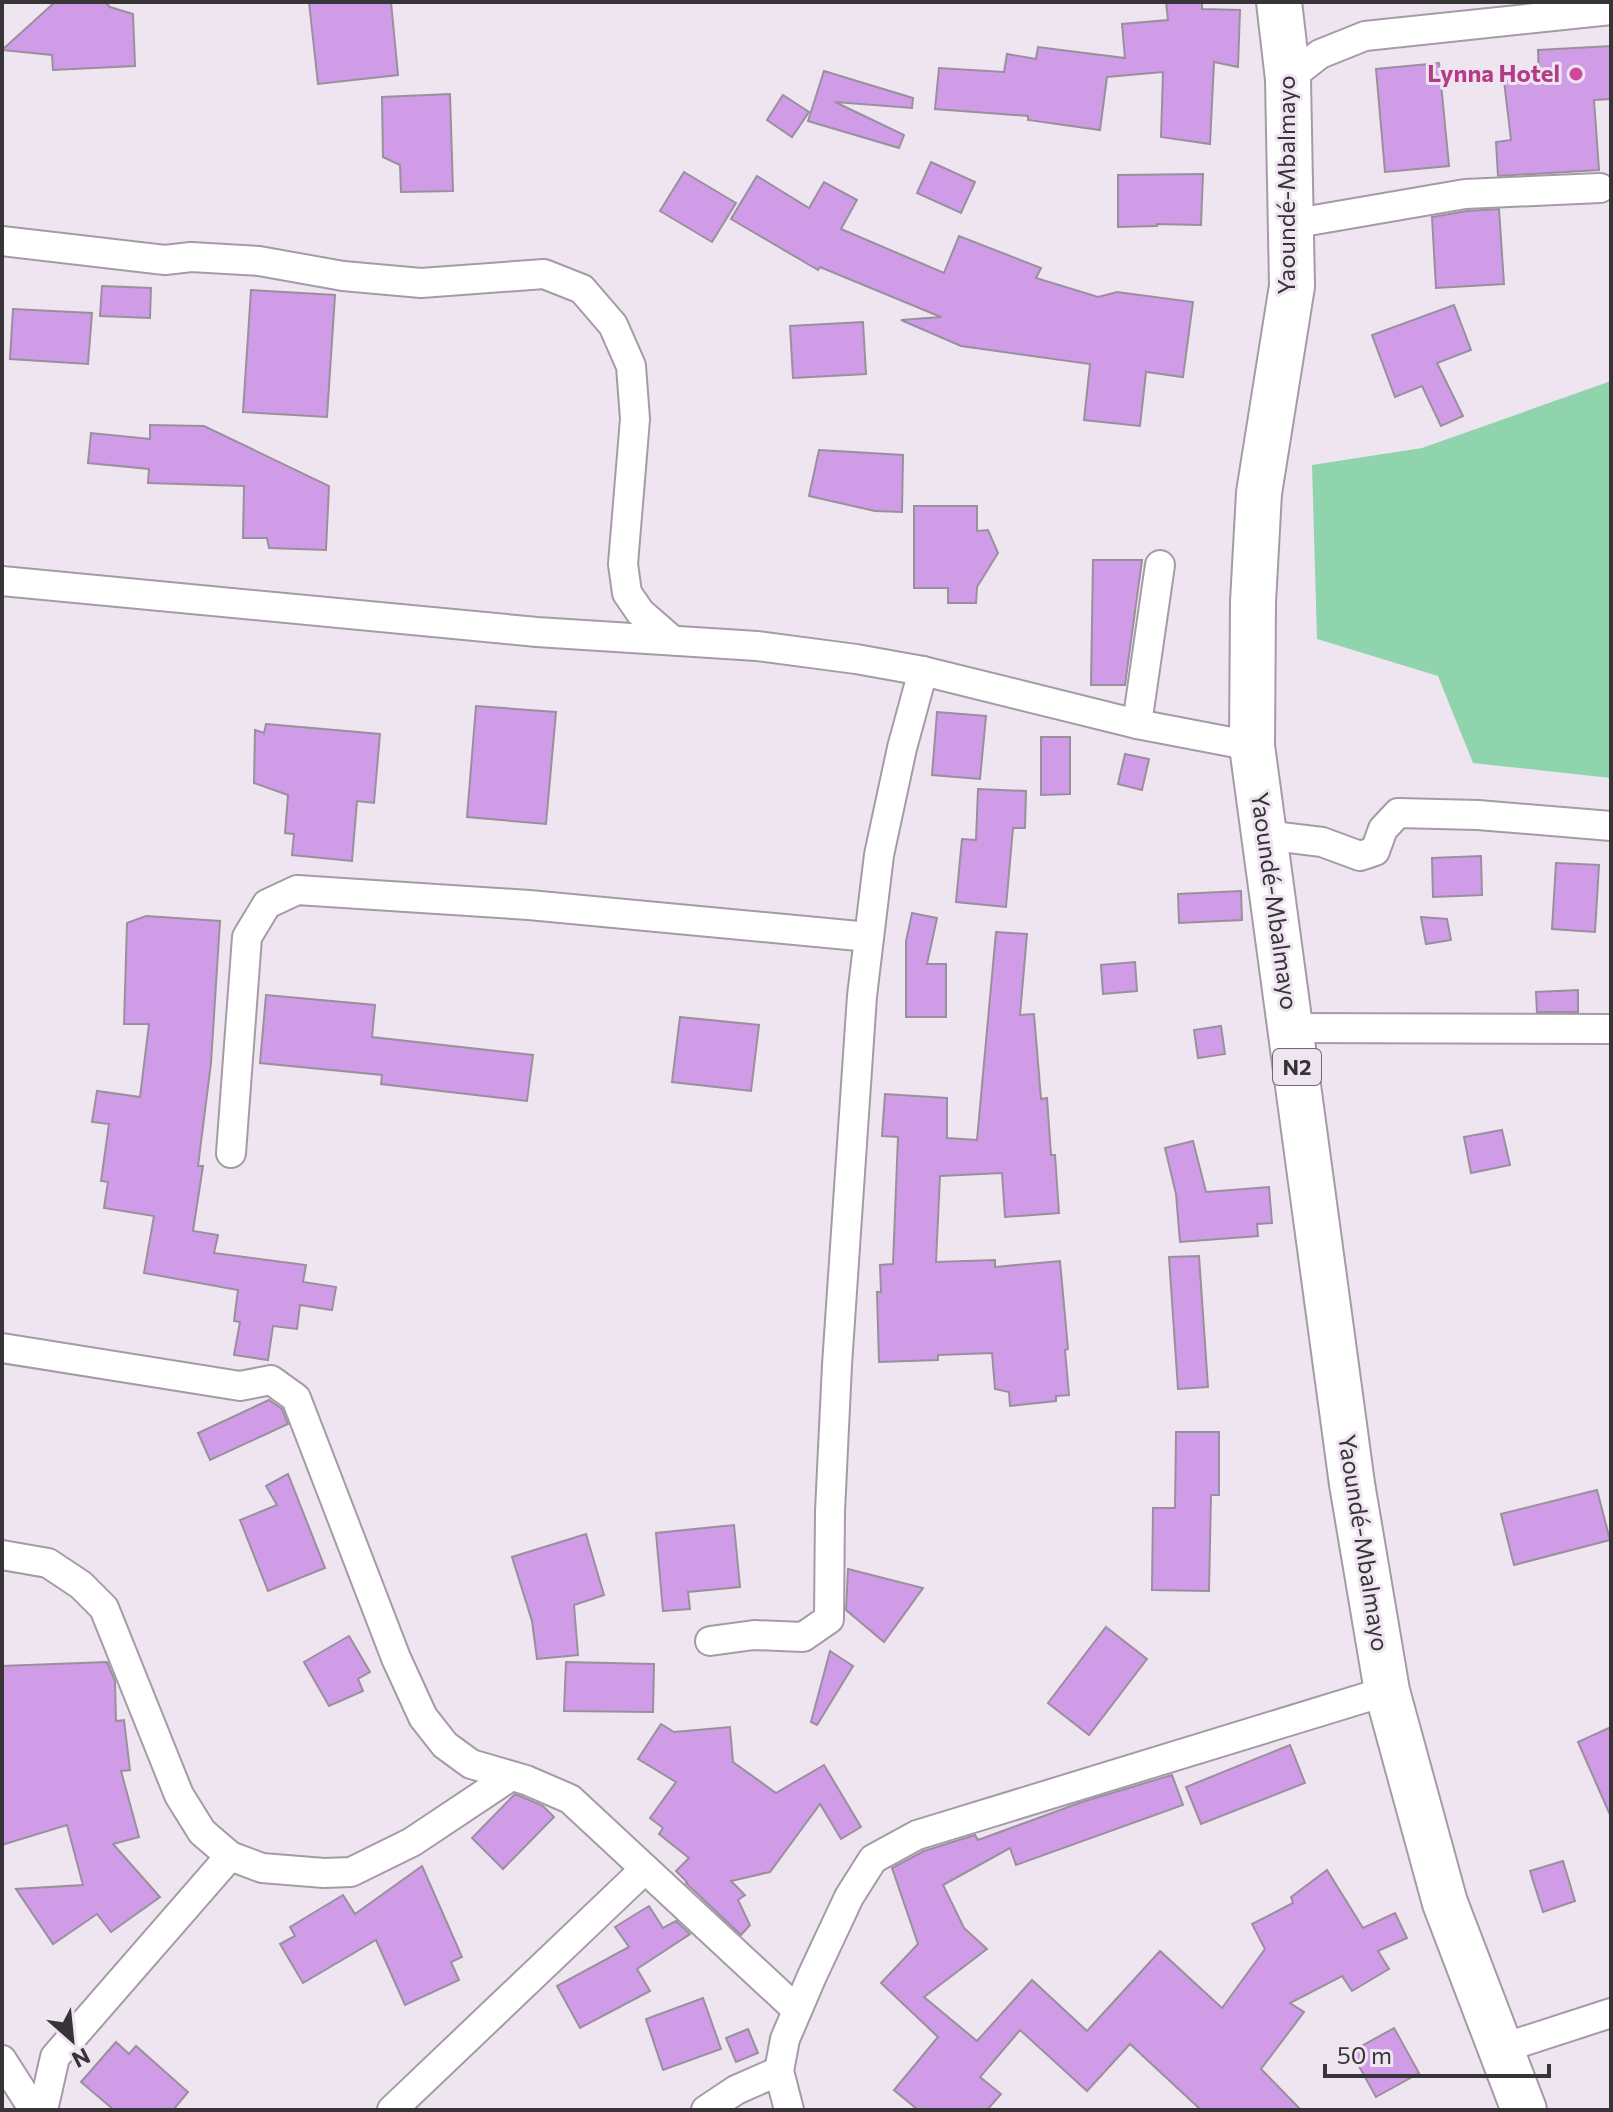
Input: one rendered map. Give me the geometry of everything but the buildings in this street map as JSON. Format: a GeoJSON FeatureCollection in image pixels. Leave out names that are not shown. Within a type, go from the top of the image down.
{"type":"FeatureCollection","features":[{"type":"Feature","properties":{"kind":"highway","name":"Yaoundé-Mbalmayo"},"geometry":{"type":"LineString","coordinates":[[1279,2],[1288,79],[1292,286],[1259,493],[1253,602],[1252,746],[1352,1484],[1387,1691],[1445,1903],[1524,2110]]}},
{"type":"Feature","properties":{"kind":"street"},"geometry":{"type":"LineString","coordinates":[[1288,79],[1320,54],[1365,36],[1611,10]]}},
{"type":"Feature","properties":{"kind":"street"},"geometry":{"type":"LineString","coordinates":[[1291,224],[1465,194],[1600,188]]}},
{"type":"Feature","properties":{"kind":"street"},"geometry":{"type":"LineString","coordinates":[[2,241],[165,260],[191,257],[259,261],[343,276],[421,283],[544,274],[582,289],[613,325],[631,366],[635,419],[623,564],[627,593],[640,612],[672,640]]}},
{"type":"Feature","properties":{"kind":"street"},"geometry":{"type":"LineString","coordinates":[[1137,724],[1160,565]]}},
{"type":"Feature","properties":{"kind":"street"},"geometry":{"type":"LineString","coordinates":[[2,581],[537,632],[757,646],[856,659],[923,671],[1137,724],[1252,746]]}},
{"type":"Feature","properties":{"kind":"street"},"geometry":{"type":"LineString","coordinates":[[710,1641],[754,1635],[803,1637],[829,1619],[830,1511],[838,1334],[851,1132],[869,937],[879,855],[902,748],[923,671]]}},
{"type":"Feature","properties":{"kind":"street"},"geometry":{"type":"LineString","coordinates":[[1264,835],[1322,842],[1360,856],[1375,851],[1383,829],[1398,813],[1478,815],[1611,826]]}},
{"type":"Feature","properties":{"kind":"street"},"geometry":{"type":"LineString","coordinates":[[231,1153],[247,937],[267,904],[297,890],[529,905],[869,937]]}},
{"type":"Feature","properties":{"kind":"street"},"geometry":{"type":"LineString","coordinates":[[1292,1028],[1611,1029]]}},
{"type":"Feature","properties":{"kind":"street"},"geometry":{"type":"LineString","coordinates":[[2,1348],[240,1386],[271,1380],[296,1398],[396,1658],[423,1717],[445,1745],[471,1764],[526,1780],[570,1799],[797,2010]]}},
{"type":"Feature","properties":{"kind":"street"},"geometry":{"type":"LineString","coordinates":[[2,1555],[48,1563],[81,1585],[104,1608],[179,1795],[202,1832],[230,1856],[262,1868],[351,1872],[412,1842],[511,1776]]}},
{"type":"Feature","properties":{"kind":"street"},"geometry":{"type":"LineString","coordinates":[[789,2110],[779,2071],[785,2039],[849,1897],[873,1859],[917,1835],[1387,1691]]}},
{"type":"Feature","properties":{"kind":"street"},"geometry":{"type":"LineString","coordinates":[[43,2110],[55,2057],[230,1856]]}},
{"type":"Feature","properties":{"kind":"street"},"geometry":{"type":"LineString","coordinates":[[392,2110],[645,1869]]}},
{"type":"Feature","properties":{"kind":"street"},"geometry":{"type":"LineString","coordinates":[[1500,2049],[1611,2013]]}},
{"type":"Feature","properties":{"kind":"street"},"geometry":{"type":"LineString","coordinates":[[2,2060],[34,2110]]}},
{"type":"Feature","properties":{"kind":"street"},"geometry":{"type":"LineString","coordinates":[[706,2110],[736,2090],[779,2071]]}},
{"type":"Feature","properties":{"kind":"green space"},"geometry":{"type":"Polygon","coordinates":[[[1611,381],[1611,778],[1473,763],[1438,676],[1317,639],[1312,465],[1422,448],[1611,381]]]}},
{"type":"Feature","properties":{"kind":"place","name":"Lynna Hotel"},"geometry":{"type":"Point","coordinates":[1576,74]}}]}
